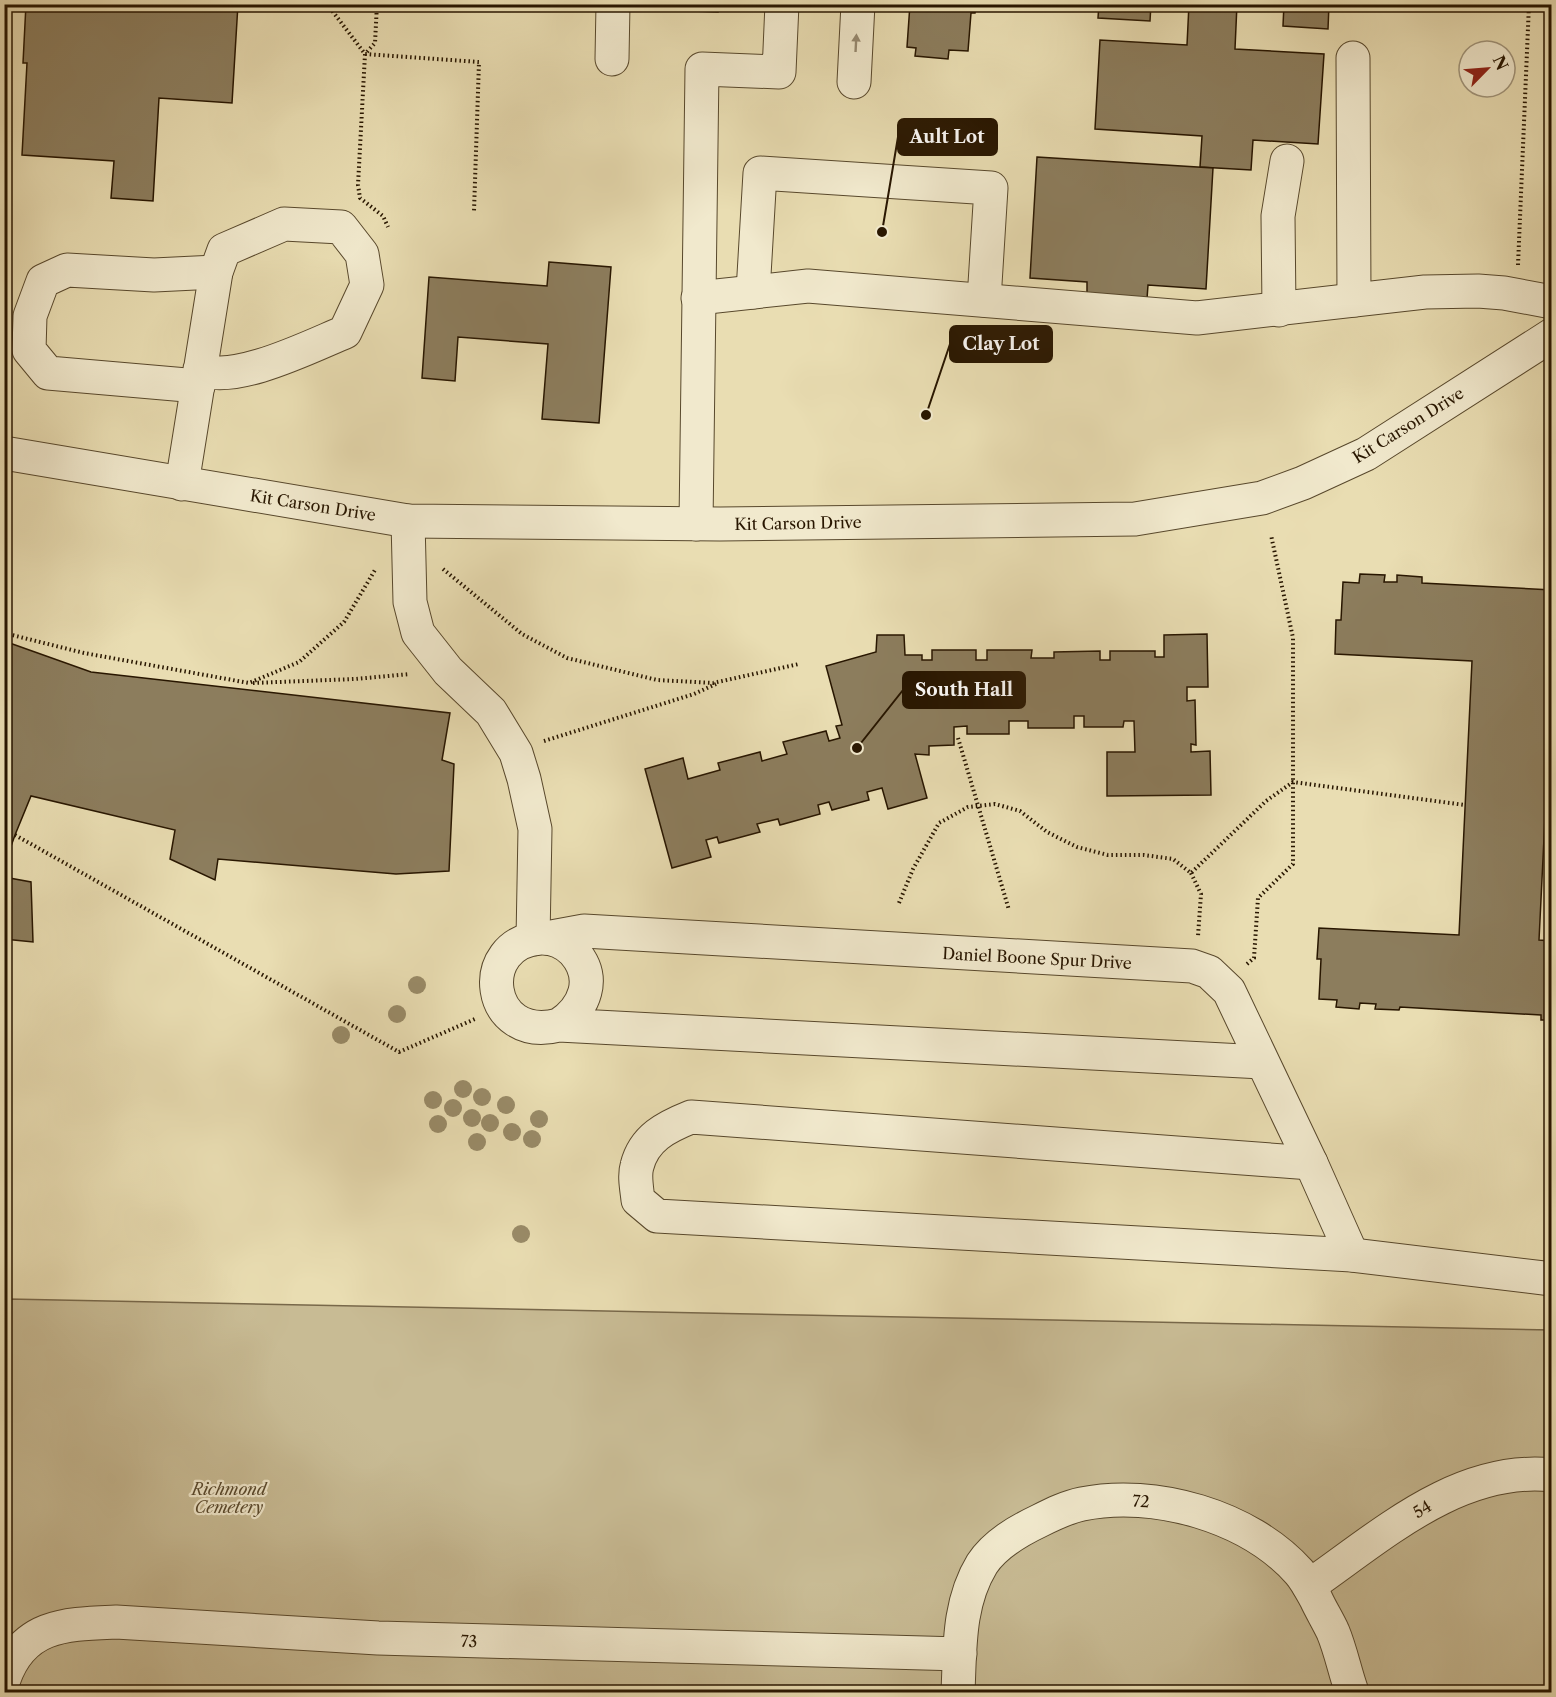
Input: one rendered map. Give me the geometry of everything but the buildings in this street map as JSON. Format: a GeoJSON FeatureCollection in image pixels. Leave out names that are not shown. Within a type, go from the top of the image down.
{"type":"FeatureCollection","features":[{"type":"Feature","properties":{"kind":"street"},"geometry":{"type":"LineString","coordinates":[[612,59],[613,4]]}},
{"type":"Feature","properties":{"kind":"street"},"geometry":{"type":"LineString","coordinates":[[696,524],[702,69],[779,72],[782,4]]}},
{"type":"Feature","properties":{"kind":"street"},"geometry":{"type":"LineString","coordinates":[[854,82],[858,4]]}},
{"type":"Feature","properties":{"kind":"street"},"geometry":{"type":"LineString","coordinates":[[1353,58],[1354,300]]}},
{"type":"Feature","properties":{"kind":"street"},"geometry":{"type":"LineString","coordinates":[[1279,310],[1278,216],[1287,161]]}},
{"type":"Feature","properties":{"kind":"street"},"geometry":{"type":"LineString","coordinates":[[753,292],[760,173],[991,188],[984,300]]}},
{"type":"Feature","properties":{"kind":"street"},"geometry":{"type":"LineString","coordinates":[[182,484],[199,377],[216,272],[224,250],[284,224],[341,227],[362,254],[367,285],[345,332],[254,369],[209,373],[199,377],[48,373],[29,350],[30,316],[43,281],[68,270],[154,275],[216,272]]}},
{"type":"Feature","properties":{"kind":"street"},"geometry":{"type":"LineString","coordinates":[[698,298],[808,286],[1197,318],[1425,292],[1504,292],[1551,302]]}},
{"type":"Feature","properties":{"kind":"street","name":"Kit Carson Drive"},"geometry":{"type":"LineString","coordinates":[[4,453],[408,521],[696,524],[1135,519],[1262,498],[1303,483],[1366,454],[1551,335]]}},
{"type":"Feature","properties":{"kind":"street"},"geometry":{"type":"LineString","coordinates":[[408,521],[410,602],[418,633],[447,671],[491,712],[516,753],[535,829],[539,938]]}},
{"type":"Feature","properties":{"kind":"street","name":"Daniel Boone Spur Drive"},"geometry":{"type":"LineString","coordinates":[[539,938],[584,932],[1192,966],[1209,972],[1229,991],[1352,1255]]}},
{"type":"Feature","properties":{"kind":"street"},"geometry":{"type":"LineString","coordinates":[[539,938],[560,942],[573,950],[581,962],[586,976],[586,992],[572,1017],[559,1025],[544,1029],[529,1027],[504,1010],[498,996],[496,981],[499,966],[507,953],[518,944],[539,938]]}},
{"type":"Feature","properties":{"kind":"street"},"geometry":{"type":"LineString","coordinates":[[559,1025],[1262,1062]]}},
{"type":"Feature","properties":{"kind":"street"},"geometry":{"type":"LineString","coordinates":[[1311,1163],[691,1117],[667,1126],[648,1141],[636,1167],[638,1200],[657,1216],[1352,1255],[1551,1279]]}},
{"type":"Feature","properties":{"kind":"street","name":"54"},"geometry":{"type":"LineString","coordinates":[[1309,1586],[1421,1508],[1449,1493],[1507,1476],[1551,1475]]}},
{"type":"Feature","properties":{"kind":"street","name":"72"},"geometry":{"type":"LineString","coordinates":[[958,1692],[960,1636],[971,1585],[983,1563],[1001,1543],[1025,1527],[1080,1504],[1111,1500],[1141,1500],[1172,1504],[1231,1524],[1258,1538],[1300,1572],[1332,1631],[1352,1692]]}},
{"type":"Feature","properties":{"kind":"street","name":"73"},"geometry":{"type":"LineString","coordinates":[[4,1679],[10,1663],[25,1643],[49,1629],[80,1623],[116,1622],[378,1638],[960,1654]]}},
{"type":"Feature","properties":{"kind":"path"},"geometry":{"type":"LineString","coordinates":[[327,4],[365,54],[359,192],[360,198],[383,216],[388,227]]}},
{"type":"Feature","properties":{"kind":"path"},"geometry":{"type":"LineString","coordinates":[[365,54],[375,43],[377,4]]}},
{"type":"Feature","properties":{"kind":"path"},"geometry":{"type":"LineString","coordinates":[[1518,271],[1529,4]]}},
{"type":"Feature","properties":{"kind":"path"},"geometry":{"type":"LineString","coordinates":[[365,54],[479,62],[474,211]]}},
{"type":"Feature","properties":{"kind":"path"},"geometry":{"type":"LineString","coordinates":[[1222,984],[1254,958],[1258,898],[1293,864],[1293,638],[1271,536]]}},
{"type":"Feature","properties":{"kind":"path"},"geometry":{"type":"LineString","coordinates":[[249,683],[299,662],[344,622],[379,564]]}},
{"type":"Feature","properties":{"kind":"path"},"geometry":{"type":"LineString","coordinates":[[440,566],[522,634],[567,658],[657,680],[713,682],[799,664]]}},
{"type":"Feature","properties":{"kind":"path"},"geometry":{"type":"LineString","coordinates":[[4,633],[84,653],[249,683],[355,679],[412,674]]}},
{"type":"Feature","properties":{"kind":"path"},"geometry":{"type":"LineString","coordinates":[[541,742],[694,694],[725,680]]}},
{"type":"Feature","properties":{"kind":"path"},"geometry":{"type":"LineString","coordinates":[[957,738],[1009,910]]}},
{"type":"Feature","properties":{"kind":"path"},"geometry":{"type":"LineString","coordinates":[[1191,873],[1266,801],[1293,782],[1465,805]]}},
{"type":"Feature","properties":{"kind":"path"},"geometry":{"type":"LineString","coordinates":[[899,903],[913,869],[939,823],[968,807],[995,804],[1020,811],[1047,831],[1077,847],[1108,855],[1173,858],[1191,873],[1200,894],[1200,931],[1192,966]]}},
{"type":"Feature","properties":{"kind":"path"},"geometry":{"type":"LineString","coordinates":[[15,835],[399,1052],[481,1017]]}},
{"type":"Feature","properties":{"kind":"green space","name":"Richmond Cemetery"},"geometry":{"type":"Polygon","coordinates":[[[8,1299],[1551,1330],[1551,1692],[5,1692],[4,1327],[8,1299]]]}},
{"type":"Feature","properties":{"kind":"place","name":"Ault Lot"},"geometry":{"type":"Point","coordinates":[882,232]}},
{"type":"Feature","properties":{"kind":"place","name":"Clay Lot"},"geometry":{"type":"Point","coordinates":[926,415]}},
{"type":"Feature","properties":{"kind":"place","name":"South Hall"},"geometry":{"type":"Point","coordinates":[857,748]}}]}
